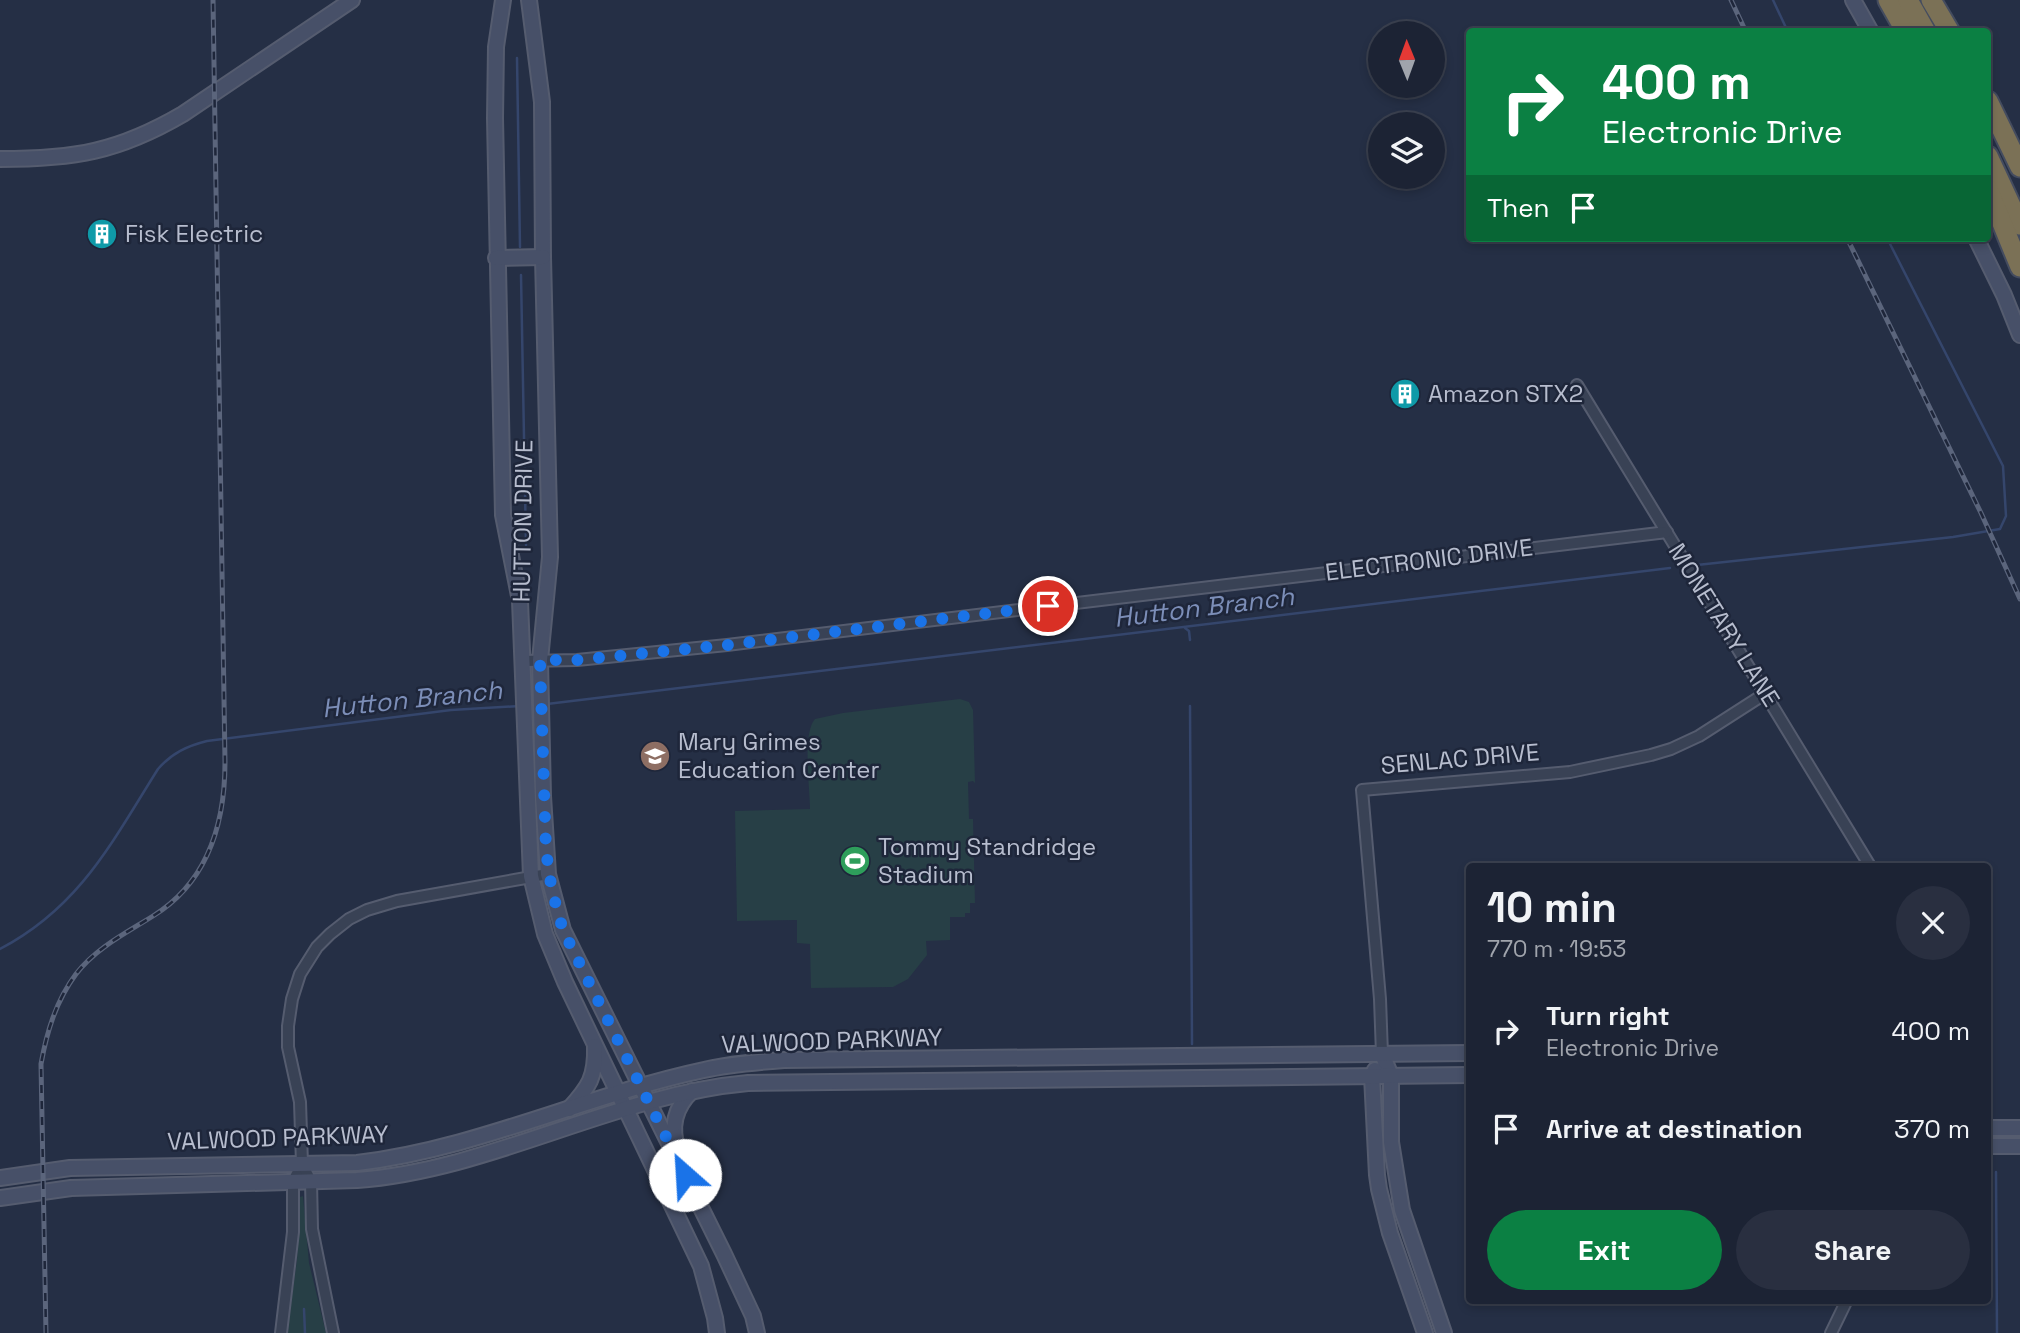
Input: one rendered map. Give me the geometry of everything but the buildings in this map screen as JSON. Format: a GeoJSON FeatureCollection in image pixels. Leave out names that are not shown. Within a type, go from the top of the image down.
{"type":"FeatureCollection","features":[{"type":"Feature","properties":{"kind":"highway"},"geometry":{"type":"LineString","coordinates":[[1888,0],[1904,28]]}},
{"type":"Feature","properties":{"kind":"highway"},"geometry":{"type":"LineString","coordinates":[[1908,0],[1924,28]]}},
{"type":"Feature","properties":{"kind":"highway"},"geometry":{"type":"LineString","coordinates":[[1931,0],[1948,28]]}},
{"type":"Feature","properties":{"kind":"highway"},"geometry":{"type":"LineString","coordinates":[[1991,107],[2020,167]]}},
{"type":"Feature","properties":{"kind":"highway"},"geometry":{"type":"LineString","coordinates":[[1991,162],[2020,225]]}},
{"type":"Feature","properties":{"kind":"highway"},"geometry":{"type":"LineString","coordinates":[[1991,196],[2020,267]]}},
{"type":"Feature","properties":{"kind":"street"},"geometry":{"type":"LineString","coordinates":[[0,159],[67,157],[128,142],[155,130],[352,0]]}},
{"type":"Feature","properties":{"kind":"street","name":"HUTTON DRIVE"},"geometry":{"type":"LineString","coordinates":[[503,0],[496,47],[496,258],[503,516],[520,601],[525,677],[534,735],[548,874],[563,930],[744,1296],[757,1333]]}},
{"type":"Feature","properties":{"kind":"street","name":"HUTTON DRIVE"},"geometry":{"type":"LineString","coordinates":[[529,0],[542,102],[550,557],[534,735],[531,876],[545,934],[565,982],[701,1266],[715,1318],[716,1333]]}},
{"type":"Feature","properties":{"kind":"street"},"geometry":{"type":"LineString","coordinates":[[1853,0],[1869,28]]}},
{"type":"Feature","properties":{"kind":"street"},"geometry":{"type":"LineString","coordinates":[[1978,242],[2020,335]]}},
{"type":"Feature","properties":{"kind":"street"},"geometry":{"type":"LineString","coordinates":[[496,258],[543,257]]}},
{"type":"Feature","properties":{"kind":"street","name":"MONETARY LANE"},"geometry":{"type":"LineString","coordinates":[[1577,384],[1868,863]]}},
{"type":"Feature","properties":{"kind":"street","name":"ELECTRONIC DRIVE"},"geometry":{"type":"LineString","coordinates":[[524,661],[577,660],[727,645],[1667,533]]}},
{"type":"Feature","properties":{"kind":"street","name":"SENLAC DRIVE"},"geometry":{"type":"LineString","coordinates":[[1444,1333],[1409,1236],[1397,1186],[1391,1142],[1391,1076],[1382,1054],[1380,999],[1362,790],[1570,772],[1651,755],[1699,736],[1766,693]]}},
{"type":"Feature","properties":{"kind":"street"},"geometry":{"type":"LineString","coordinates":[[332,1333],[312,1229],[311,1181],[302,1164],[300,1102],[290,1060],[288,1035],[295,988],[307,962],[324,940],[349,919],[368,910],[397,901],[548,874]]}},
{"type":"Feature","properties":{"kind":"street"},"geometry":{"type":"LineString","coordinates":[[569,1109],[593,1078],[596,1061],[594,1042]]}},
{"type":"Feature","properties":{"kind":"street","name":"VALWOOD PARKWAY"},"geometry":{"type":"LineString","coordinates":[[0,1178],[70,1168],[357,1163],[391,1159],[705,1069],[750,1063],[1466,1053]]}},
{"type":"Feature","properties":{"kind":"street","name":"SENLAC DRIVE"},"geometry":{"type":"LineString","coordinates":[[1382,1054],[1373,1076],[1377,1175],[1393,1242],[1425,1333]]}},
{"type":"Feature","properties":{"kind":"street"},"geometry":{"type":"LineString","coordinates":[[1177,1056],[1177,1077]]}},
{"type":"Feature","properties":{"kind":"street"},"geometry":{"type":"LineString","coordinates":[[917,1059],[918,1080]]}},
{"type":"Feature","properties":{"kind":"street","name":"VALWOOD PARKWAY"},"geometry":{"type":"LineString","coordinates":[[0,1198],[71,1188],[393,1178],[430,1170],[649,1102],[692,1091],[748,1083],[1466,1075]]}},
{"type":"Feature","properties":{"kind":"street"},"geometry":{"type":"LineString","coordinates":[[685,1175],[675,1143],[674,1126],[676,1112],[692,1091]]}},
{"type":"Feature","properties":{"kind":"street"},"geometry":{"type":"LineString","coordinates":[[1991,1128],[2020,1128]]}},
{"type":"Feature","properties":{"kind":"street"},"geometry":{"type":"LineString","coordinates":[[1991,1146],[2020,1146]]}},
{"type":"Feature","properties":{"kind":"street"},"geometry":{"type":"LineString","coordinates":[[281,1333],[293,1232],[293,1181],[302,1164]]}},
{"type":"Feature","properties":{"kind":"street"},"geometry":{"type":"LineString","coordinates":[[1393,1242],[1409,1236]]}},
{"type":"Feature","properties":{"kind":"street"},"geometry":{"type":"LineString","coordinates":[[1831,1333],[1845,1304]]}},
{"type":"Feature","properties":{"kind":"shaded area","name":"Tommy Standridge Stadium"},"geometry":{"type":"Polygon","coordinates":[[[960,699],[969,702],[973,710],[975,783],[968,782],[969,819],[973,819],[975,903],[970,903],[970,913],[965,913],[965,917],[950,917],[950,940],[926,941],[927,955],[908,979],[893,987],[811,988],[810,944],[797,943],[797,920],[737,921],[735,811],[810,809],[808,748],[811,726],[815,719],[843,713],[960,699]]]}},
{"type":"Feature","properties":{"kind":"shaded area"},"geometry":{"type":"Polygon","coordinates":[[[303,1196],[309,1263],[326,1333],[287,1333],[297,1260],[300,1197],[303,1196]]]}},
{"type":"Feature","properties":{"kind":"waterway"},"geometry":{"type":"LineString","coordinates":[[1773,0],[1786,28]]}},
{"type":"Feature","properties":{"kind":"waterway"},"geometry":{"type":"LineString","coordinates":[[517,58],[520,247]]}},
{"type":"Feature","properties":{"kind":"waterway"},"geometry":{"type":"LineString","coordinates":[[1697,565],[1953,537],[2000,529],[2006,516],[2003,466],[1889,242]]}},
{"type":"Feature","properties":{"kind":"waterway"},"geometry":{"type":"LineString","coordinates":[[521,275],[526,545]]}},
{"type":"Feature","properties":{"kind":"waterway","name":"Hutton Branch"},"geometry":{"type":"LineString","coordinates":[[547,704],[1670,568]]}},
{"type":"Feature","properties":{"kind":"waterway"},"geometry":{"type":"LineString","coordinates":[[1185,628],[1189,631],[1190,640]]}},
{"type":"Feature","properties":{"kind":"waterway"},"geometry":{"type":"LineString","coordinates":[[532,685],[532,705]]}},
{"type":"Feature","properties":{"kind":"waterway","name":"Hutton Branch"},"geometry":{"type":"LineString","coordinates":[[0,949],[28,932],[73,893],[109,847],[158,769],[174,754],[186,748],[207,741],[451,710],[520,706]]}},
{"type":"Feature","properties":{"kind":"waterway"},"geometry":{"type":"LineString","coordinates":[[1190,706],[1192,1044]]}},
{"type":"Feature","properties":{"kind":"waterway"},"geometry":{"type":"LineString","coordinates":[[1996,1172],[1997,1333]]}},
{"type":"Feature","properties":{"kind":"waterway"},"geometry":{"type":"LineString","coordinates":[[304,1309],[305,1333]]}},
{"type":"Feature","properties":{"kind":"railway"},"geometry":{"type":"LineString","coordinates":[[46,1333],[41,1064],[49,1028],[63,995],[84,965],[112,942],[172,902],[200,868],[217,829],[224,785],[213,0]]}},
{"type":"Feature","properties":{"kind":"railway"},"geometry":{"type":"LineString","coordinates":[[1731,0],[1744,28]]}},
{"type":"Feature","properties":{"kind":"railway"},"geometry":{"type":"LineString","coordinates":[[1849,242],[2020,599]]}},
{"type":"Feature","properties":{"kind":"place","name":"Fisk Electric"},"geometry":{"type":"Point","coordinates":[102,234]}},
{"type":"Feature","properties":{"kind":"place","name":"Amazon STX2"},"geometry":{"type":"Point","coordinates":[1405,394]}},
{"type":"Feature","properties":{"kind":"place","name":"Mary Grimes Education Center"},"geometry":{"type":"Point","coordinates":[655,756]}},
{"type":"Feature","properties":{"kind":"place","name":"Tommy Standridge Stadium"},"geometry":{"type":"Point","coordinates":[855,861]}},
{"type":"Feature","properties":{"kind":"route"},"geometry":{"type":"LineString","coordinates":[[685,1175],[563,930],[552,891],[546,851],[540,660],[577,660],[727,645],[1048,606]]}}]}
